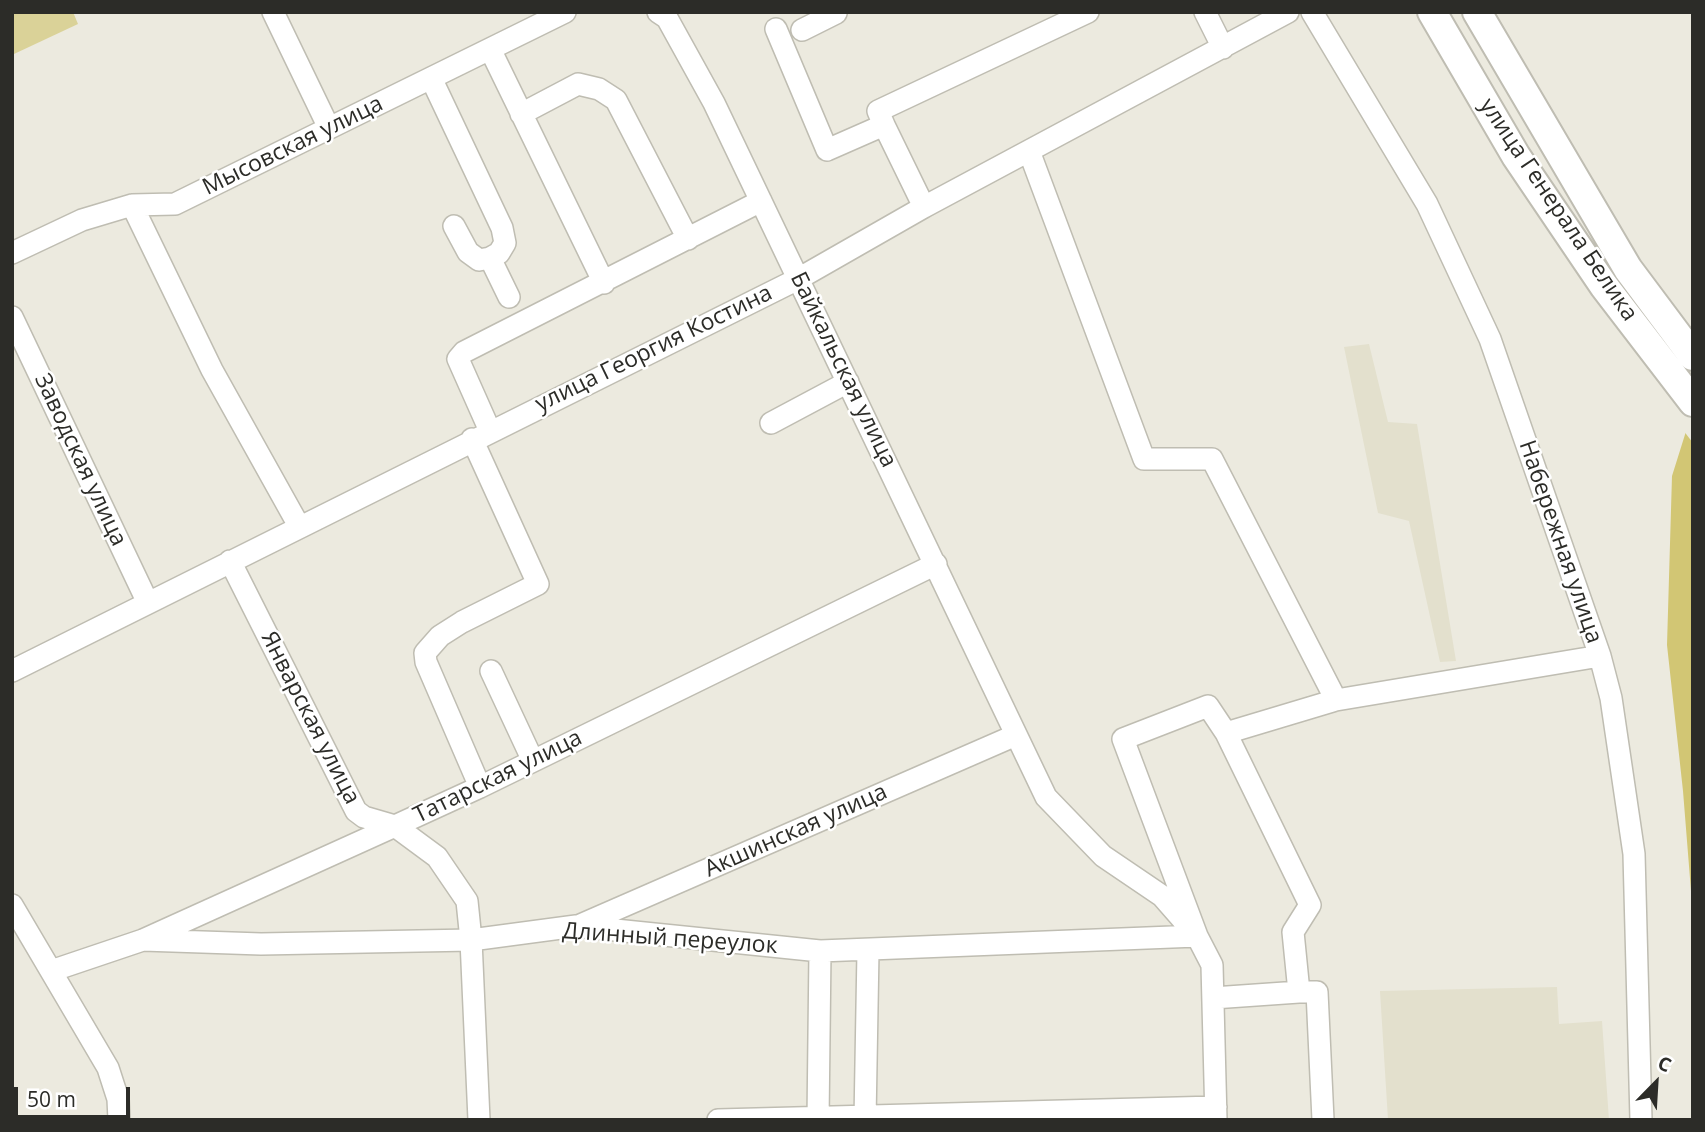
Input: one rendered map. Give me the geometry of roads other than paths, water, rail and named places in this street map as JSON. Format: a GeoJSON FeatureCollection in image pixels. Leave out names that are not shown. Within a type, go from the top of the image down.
{"type":"FeatureCollection","features":[{"type":"Feature","properties":{"kind":"main road","name":"улица Генерала Белика"},"geometry":{"type":"LineString","coordinates":[[1432,12],[1516,156],[1604,286],[1693,402]]}},
{"type":"Feature","properties":{"kind":"main road","name":"улица Генерала Белика"},"geometry":{"type":"LineString","coordinates":[[1478,12],[1628,269],[1693,356]]}},
{"type":"Feature","properties":{"kind":"street"},"geometry":{"type":"LineString","coordinates":[[273,12],[329,128]]}},
{"type":"Feature","properties":{"kind":"street","name":"Мысовская улица"},"geometry":{"type":"LineString","coordinates":[[12,253],[82,220],[132,205],[175,204],[565,12]]}},
{"type":"Feature","properties":{"kind":"street","name":"Байкальская улица"},"geometry":{"type":"LineString","coordinates":[[658,12],[667,18],[714,103],[1046,797],[1103,856],[1162,896],[1197,936]]}},
{"type":"Feature","properties":{"kind":"street"},"geometry":{"type":"LineString","coordinates":[[924,206],[878,111],[1088,12]]}},
{"type":"Feature","properties":{"kind":"street"},"geometry":{"type":"LineString","coordinates":[[1205,12],[1223,48]]}},
{"type":"Feature","properties":{"kind":"street","name":"улица Георгия Костина"},"geometry":{"type":"LineString","coordinates":[[12,671],[798,279],[924,206],[1288,12]]}},
{"type":"Feature","properties":{"kind":"street","name":"Набережная улица"},"geometry":{"type":"LineString","coordinates":[[1312,12],[1427,204],[1490,339],[1600,656],[1611,698],[1634,854],[1641,1120]]}},
{"type":"Feature","properties":{"kind":"street"},"geometry":{"type":"LineString","coordinates":[[803,30],[837,13]]}},
{"type":"Feature","properties":{"kind":"street"},"geometry":{"type":"LineString","coordinates":[[776,29],[827,150],[884,125]]}},
{"type":"Feature","properties":{"kind":"street"},"geometry":{"type":"LineString","coordinates":[[490,49],[604,283]]}},
{"type":"Feature","properties":{"kind":"street"},"geometry":{"type":"LineString","coordinates":[[431,78],[502,228],[505,243],[499,253],[479,260],[468,252],[454,226]]}},
{"type":"Feature","properties":{"kind":"street"},"geometry":{"type":"LineString","coordinates":[[521,114],[578,84],[599,89],[616,100],[688,239]]}},
{"type":"Feature","properties":{"kind":"street"},"geometry":{"type":"LineString","coordinates":[[1029,151],[1144,459],[1212,459],[1336,700]]}},
{"type":"Feature","properties":{"kind":"street"},"geometry":{"type":"LineString","coordinates":[[480,787],[426,662],[425,653],[440,636],[451,629],[538,584],[481,435],[458,359],[464,352],[761,201]]}},
{"type":"Feature","properties":{"kind":"street"},"geometry":{"type":"LineString","coordinates":[[132,205],[212,370],[299,526]]}},
{"type":"Feature","properties":{"kind":"street"},"geometry":{"type":"LineString","coordinates":[[490,258],[509,297]]}},
{"type":"Feature","properties":{"kind":"street","name":"Заводская улица"},"geometry":{"type":"LineString","coordinates":[[15,332],[148,603]]}},
{"type":"Feature","properties":{"kind":"street"},"geometry":{"type":"LineString","coordinates":[[771,423],[848,382]]}},
{"type":"Feature","properties":{"kind":"street","name":"Январская улица"},"geometry":{"type":"LineString","coordinates":[[230,561],[356,811],[364,817],[395,826],[437,857],[467,901],[479,1120]]}},
{"type":"Feature","properties":{"kind":"street","name":"Татарская улица"},"geometry":{"type":"LineString","coordinates":[[51,971],[143,940],[480,787],[936,564]]}},
{"type":"Feature","properties":{"kind":"street"},"geometry":{"type":"LineString","coordinates":[[1226,733],[1336,700],[1600,656]]}},
{"type":"Feature","properties":{"kind":"street"},"geometry":{"type":"LineString","coordinates":[[491,671],[533,761]]}},
{"type":"Feature","properties":{"kind":"street"},"geometry":{"type":"LineString","coordinates":[[718,1120],[1216,1113],[1212,965],[1197,936],[1123,739],[1208,706],[1226,733],[1310,905],[1293,932],[1299,992]]}},
{"type":"Feature","properties":{"kind":"street","name":"Акшинская улица"},"geometry":{"type":"LineString","coordinates":[[576,926],[1016,735]]}},
{"type":"Feature","properties":{"kind":"street"},"geometry":{"type":"LineString","coordinates":[[12,905],[108,1068],[118,1100],[119,1120]]}},
{"type":"Feature","properties":{"kind":"street","name":"Длинный переулок"},"geometry":{"type":"LineString","coordinates":[[143,940],[261,944],[471,940],[576,926],[820,951],[868,951],[1197,936]]}},
{"type":"Feature","properties":{"kind":"street"},"geometry":{"type":"LineString","coordinates":[[818,1119],[820,951]]}},
{"type":"Feature","properties":{"kind":"street"},"geometry":{"type":"LineString","coordinates":[[865,1119],[868,951]]}},
{"type":"Feature","properties":{"kind":"street"},"geometry":{"type":"LineString","coordinates":[[1213,998],[1317,992],[1323,1120]]}}]}
